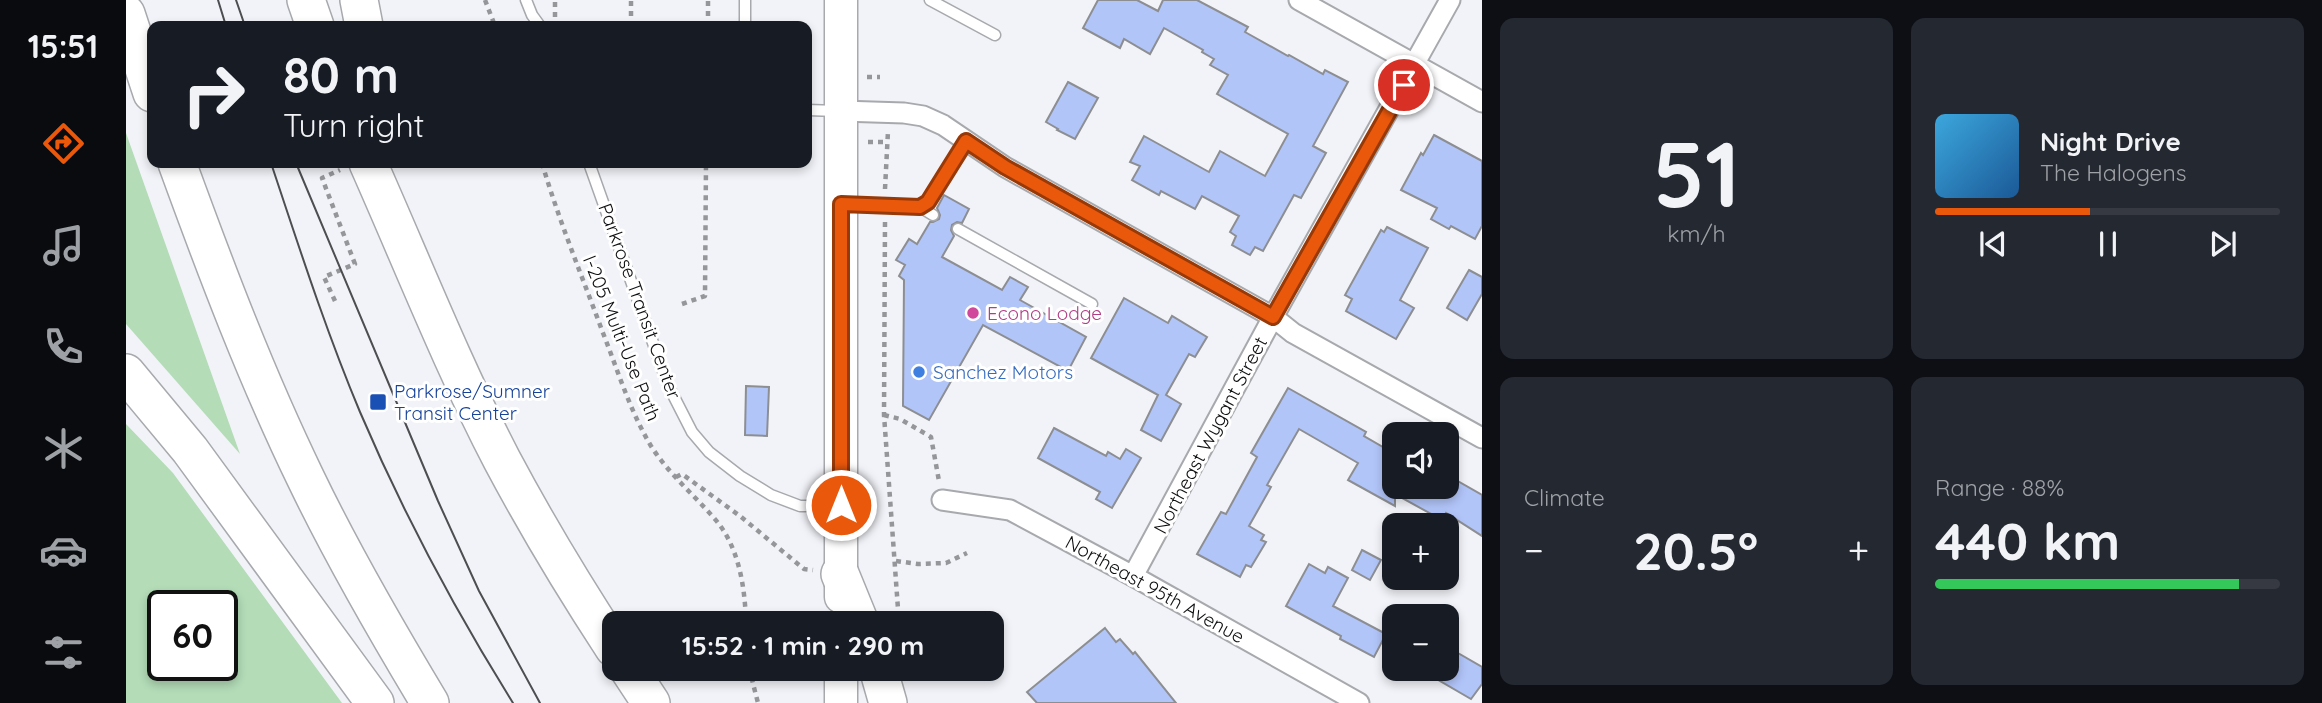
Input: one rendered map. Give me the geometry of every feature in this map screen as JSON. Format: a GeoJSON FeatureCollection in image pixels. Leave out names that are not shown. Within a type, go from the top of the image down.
{"type":"FeatureCollection","features":[{"type":"Feature","properties":{"kind":"highway"},"geometry":{"type":"LineString","coordinates":[[306,0],[313,21]]}},
{"type":"Feature","properties":{"kind":"highway"},"geometry":{"type":"LineString","coordinates":[[359,0],[363,21]]}},
{"type":"Feature","properties":{"kind":"highway"},"geometry":{"type":"LineString","coordinates":[[126,14],[147,78]]}},
{"type":"Feature","properties":{"kind":"highway"},"geometry":{"type":"LineString","coordinates":[[179,168],[234,316],[306,479],[366,593],[430,703]]}},
{"type":"Feature","properties":{"kind":"highway"},"geometry":{"type":"LineString","coordinates":[[370,168],[451,353],[501,458],[541,531],[602,629]]}},
{"type":"Feature","properties":{"kind":"highway"},"geometry":{"type":"LineString","coordinates":[[390,168],[404,246]]}},
{"type":"Feature","properties":{"kind":"highway"},"geometry":{"type":"LineString","coordinates":[[126,373],[190,450],[376,703]]}},
{"type":"Feature","properties":{"kind":"highway"},"geometry":{"type":"LineString","coordinates":[[840,574],[855,611]]}},
{"type":"Feature","properties":{"kind":"highway"},"geometry":{"type":"LineString","coordinates":[[637,681],[651,703]]}},
{"type":"Feature","properties":{"kind":"highway"},"geometry":{"type":"LineString","coordinates":[[882,681],[888,703]]}},
{"type":"Feature","properties":{"kind":"main road"},"geometry":{"type":"LineString","coordinates":[[841,0],[841,611]]}},
{"type":"Feature","properties":{"kind":"main road"},"geometry":{"type":"LineString","coordinates":[[841,681],[841,703]]}},
{"type":"Feature","properties":{"kind":"street"},"geometry":{"type":"LineString","coordinates":[[1299,0],[1482,102]]}},
{"type":"Feature","properties":{"kind":"street","name":"Northeast Wygant Street"},"geometry":{"type":"LineString","coordinates":[[1133,576],[1273,317],[1450,0]]}},
{"type":"Feature","properties":{"kind":"street"},"geometry":{"type":"LineString","coordinates":[[841,111],[904,113],[923,116],[943,125],[1005,167],[1482,438]]}},
{"type":"Feature","properties":{"kind":"street","name":"Northeast 95th Avenue"},"geometry":{"type":"LineString","coordinates":[[942,500],[1010,510],[1359,703]]}},
{"type":"Feature","properties":{"kind":"lane"},"geometry":{"type":"LineString","coordinates":[[526,0],[536,21]]}},
{"type":"Feature","properties":{"kind":"lane"},"geometry":{"type":"LineString","coordinates":[[745,0],[745,21]]}},
{"type":"Feature","properties":{"kind":"lane"},"geometry":{"type":"LineString","coordinates":[[930,0],[995,34]]}},
{"type":"Feature","properties":{"kind":"lane"},"geometry":{"type":"LineString","coordinates":[[812,110],[841,111]]}},
{"type":"Feature","properties":{"kind":"lane"},"geometry":{"type":"LineString","coordinates":[[920,207],[928,202],[966,141]]}},
{"type":"Feature","properties":{"kind":"lane","name":"Parkrose Transit Center"},"geometry":{"type":"LineString","coordinates":[[591,168],[668,385],[692,432],[719,460],[771,495],[800,506],[841,505]]}},
{"type":"Feature","properties":{"kind":"lane"},"geometry":{"type":"LineString","coordinates":[[841,204],[920,207],[933,215]]}},
{"type":"Feature","properties":{"kind":"lane"},"geometry":{"type":"LineString","coordinates":[[958,229],[1092,304]]}},
{"type":"Feature","properties":{"kind":"path"},"geometry":{"type":"LineString","coordinates":[[485,0],[493,21]]}},
{"type":"Feature","properties":{"kind":"path"},"geometry":{"type":"LineString","coordinates":[[631,0],[631,21]]}},
{"type":"Feature","properties":{"kind":"path"},"geometry":{"type":"LineString","coordinates":[[708,0],[708,21]]}},
{"type":"Feature","properties":{"kind":"path"},"geometry":{"type":"LineString","coordinates":[[888,142],[885,161],[884,415],[899,611]]}},
{"type":"Feature","properties":{"kind":"path","name":"I-205 Multi-Use Path"},"geometry":{"type":"LineString","coordinates":[[544,168],[560,222],[629,400],[652,446],[676,477],[717,520],[740,570],[745,611]]}},
{"type":"Feature","properties":{"kind":"path"},"geometry":{"type":"LineString","coordinates":[[682,304],[705,296],[706,168]]}},
{"type":"Feature","properties":{"kind":"path"},"geometry":{"type":"LineString","coordinates":[[322,178],[355,264],[324,277],[335,301]]}},
{"type":"Feature","properties":{"kind":"path"},"geometry":{"type":"LineString","coordinates":[[884,415],[900,419],[931,437],[942,500]]}},
{"type":"Feature","properties":{"kind":"path"},"geometry":{"type":"LineString","coordinates":[[676,477],[682,474],[698,485],[804,569],[840,574]]}},
{"type":"Feature","properties":{"kind":"path"},"geometry":{"type":"LineString","coordinates":[[896,561],[918,564],[946,563],[967,553]]}},
{"type":"Feature","properties":{"kind":"path"},"geometry":{"type":"LineString","coordinates":[[752,681],[758,703]]}},
{"type":"Feature","properties":{"kind":"green space"},"geometry":{"type":"Polygon","coordinates":[[[126,133],[240,454],[126,324],[126,133]]]}},
{"type":"Feature","properties":{"kind":"green space"},"geometry":{"type":"Polygon","coordinates":[[[126,424],[173,473],[342,703],[126,703],[126,424]]]}},
{"type":"Feature","properties":{"kind":"building"},"geometry":{"type":"Polygon","coordinates":[[[1098,0],[1137,0],[1158,11],[1163,0],[1197,0],[1248,27],[1245,32],[1288,56],[1323,74],[1325,70],[1348,82],[1313,146],[1326,153],[1301,198],[1294,195],[1263,251],[1255,247],[1250,255],[1232,245],[1236,236],[1230,232],[1239,216],[1202,196],[1195,209],[1161,191],[1159,195],[1132,180],[1140,166],[1130,162],[1144,136],[1209,172],[1220,151],[1265,176],[1288,134],[1217,94],[1228,75],[1210,65],[1214,59],[1202,52],[1203,50],[1164,28],[1150,54],[1124,39],[1120,48],[1083,28],[1098,0]]]}},
{"type":"Feature","properties":{"kind":"building"},"geometry":{"type":"Polygon","coordinates":[[[1068,82],[1098,98],[1075,139],[1046,122],[1068,82]]]}},
{"type":"Feature","properties":{"kind":"building"},"geometry":{"type":"Polygon","coordinates":[[[1434,135],[1482,161],[1482,226],[1475,239],[1431,219],[1437,208],[1401,190],[1434,135]]]}},
{"type":"Feature","properties":{"kind":"building","name":"Econo Lodge"},"geometry":{"type":"Polygon","coordinates":[[[944,195],[969,209],[962,223],[952,225],[954,236],[942,257],[1002,290],[1010,277],[1028,287],[1020,300],[1086,337],[1068,371],[983,325],[929,420],[903,406],[904,280],[899,276],[905,265],[896,260],[909,239],[917,244],[930,222],[939,219],[937,208],[944,195]]]}},
{"type":"Feature","properties":{"kind":"building"},"geometry":{"type":"Polygon","coordinates":[[[1387,227],[1428,248],[1400,300],[1414,308],[1396,339],[1346,311],[1352,299],[1345,295],[1381,230],[1384,232],[1387,227]]]}},
{"type":"Feature","properties":{"kind":"building"},"geometry":{"type":"Polygon","coordinates":[[[1469,270],[1482,277],[1482,294],[1467,320],[1447,308],[1469,270]]]}},
{"type":"Feature","properties":{"kind":"building"},"geometry":{"type":"Polygon","coordinates":[[[1124,298],[1168,323],[1172,316],[1207,337],[1195,357],[1189,354],[1166,395],[1181,404],[1161,441],[1141,430],[1158,395],[1091,358],[1124,298]]]}},
{"type":"Feature","properties":{"kind":"building"},"geometry":{"type":"Polygon","coordinates":[[[746,386],[769,387],[767,436],[745,435],[746,386]]]}},
{"type":"Feature","properties":{"kind":"building"},"geometry":{"type":"Polygon","coordinates":[[[1288,388],[1366,432],[1364,436],[1382,446],[1382,499],[1348,480],[1358,463],[1299,429],[1267,485],[1271,487],[1249,526],[1264,535],[1261,540],[1266,542],[1251,567],[1246,565],[1240,577],[1197,554],[1221,512],[1226,514],[1257,457],[1251,453],[1288,388]]]}},
{"type":"Feature","properties":{"kind":"building"},"geometry":{"type":"Polygon","coordinates":[[[1054,428],[1106,456],[1108,452],[1120,459],[1126,449],[1141,458],[1112,508],[1096,499],[1100,492],[1038,458],[1054,428]]]}},
{"type":"Feature","properties":{"kind":"building"},"geometry":{"type":"Polygon","coordinates":[[[1459,482],[1482,495],[1482,536],[1459,521],[1459,513],[1429,513],[1404,499],[1459,499],[1459,482]]]}},
{"type":"Feature","properties":{"kind":"building"},"geometry":{"type":"Polygon","coordinates":[[[1382,499],[1395,499],[1395,506],[1382,499]]]}},
{"type":"Feature","properties":{"kind":"building"},"geometry":{"type":"Polygon","coordinates":[[[1362,550],[1381,560],[1370,580],[1352,570],[1362,550]]]}},
{"type":"Feature","properties":{"kind":"building"},"geometry":{"type":"Polygon","coordinates":[[[1309,564],[1325,573],[1328,567],[1348,578],[1333,606],[1382,632],[1382,642],[1374,657],[1286,606],[1309,564]]]}},
{"type":"Feature","properties":{"kind":"building"},"geometry":{"type":"Polygon","coordinates":[[[1105,628],[1116,642],[1120,639],[1133,654],[1135,652],[1176,703],[1037,703],[1027,692],[1105,628]]]}},
{"type":"Feature","properties":{"kind":"building"},"geometry":{"type":"Polygon","coordinates":[[[1459,654],[1482,667],[1482,684],[1471,699],[1440,681],[1459,681],[1459,654]]]}},
{"type":"Feature","properties":{"kind":"tram line"},"geometry":{"type":"LineString","coordinates":[[218,0],[224,21]]}},
{"type":"Feature","properties":{"kind":"tram line"},"geometry":{"type":"LineString","coordinates":[[236,0],[243,21]]}},
{"type":"Feature","properties":{"kind":"tram line"},"geometry":{"type":"LineString","coordinates":[[273,168],[324,320],[377,450],[431,560],[513,703]]}},
{"type":"Feature","properties":{"kind":"tram line"},"geometry":{"type":"LineString","coordinates":[[298,168],[438,501],[479,591],[540,703]]}},
{"type":"Feature","properties":{"kind":"place","name":"Econo Lodge"},"geometry":{"type":"Point","coordinates":[973,313]}},
{"type":"Feature","properties":{"kind":"place","name":"Sanchez Motors"},"geometry":{"type":"Point","coordinates":[919,372]}},
{"type":"Feature","properties":{"kind":"place","name":"Parkrose/Sumner Transit Center"},"geometry":{"type":"Point","coordinates":[378,402]}},
{"type":"Feature","properties":{"kind":"route"},"geometry":{"type":"LineString","coordinates":[[841,505],[841,204],[920,207],[928,202],[966,141],[1005,167],[1273,317],[1404,85]]}}]}
